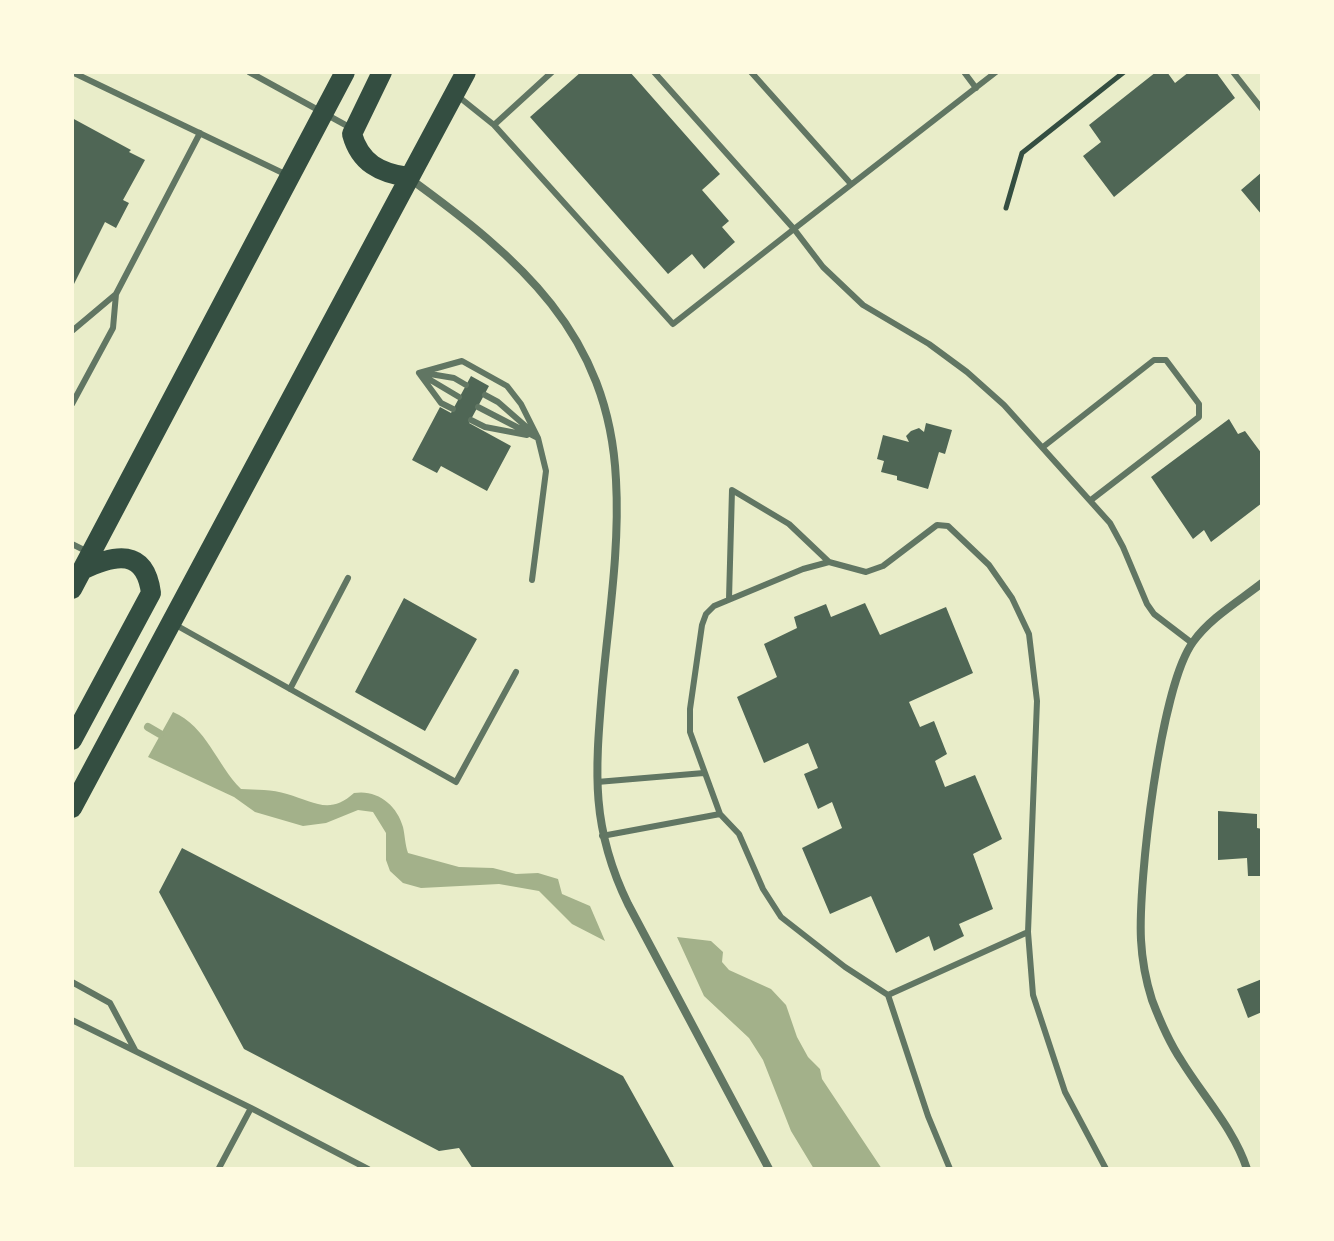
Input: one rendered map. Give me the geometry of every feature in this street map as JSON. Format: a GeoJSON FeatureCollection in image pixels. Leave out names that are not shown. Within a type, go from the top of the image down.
{"type":"FeatureCollection","features":[{"type":"Feature","properties":{"kind":"main road"},"geometry":{"type":"LineString","coordinates":[[72,589],[345,72]]}},
{"type":"Feature","properties":{"kind":"main road"},"geometry":{"type":"LineString","coordinates":[[382,72],[352,134],[356,147],[373,168],[408,177]]}},
{"type":"Feature","properties":{"kind":"main road"},"geometry":{"type":"LineString","coordinates":[[72,808],[466,72]]}},
{"type":"Feature","properties":{"kind":"main road"},"geometry":{"type":"LineString","coordinates":[[72,740],[151,593],[149,575],[138,563],[122,557],[87,562]]}},
{"type":"Feature","properties":{"kind":"street"},"geometry":{"type":"LineString","coordinates":[[408,177],[499,246],[535,284],[574,336],[587,359],[605,406],[615,456],[616,514],[598,733],[597,782],[602,836],[613,872],[628,904],[769,1169]]}},
{"type":"Feature","properties":{"kind":"street"},"geometry":{"type":"LineString","coordinates":[[1247,1169],[1227,1128],[1179,1058],[1164,1030],[1147,982],[1141,940],[1144,874],[1158,761],[1170,704],[1192,643],[1225,611],[1262,583]]}},
{"type":"Feature","properties":{"kind":"lane"},"geometry":{"type":"LineString","coordinates":[[72,72],[290,177]]}},
{"type":"Feature","properties":{"kind":"lane"},"geometry":{"type":"LineString","coordinates":[[249,72],[353,129]]}},
{"type":"Feature","properties":{"kind":"lane"},"geometry":{"type":"LineString","coordinates":[[494,125],[552,72]]}},
{"type":"Feature","properties":{"kind":"lane"},"geometry":{"type":"LineString","coordinates":[[654,72],[794,229],[823,267],[863,305],[929,344],[1004,405],[1110,523],[1147,604],[1164,622],[1192,643]]}},
{"type":"Feature","properties":{"kind":"lane"},"geometry":{"type":"LineString","coordinates":[[751,72],[851,184]]}},
{"type":"Feature","properties":{"kind":"lane"},"geometry":{"type":"LineString","coordinates":[[964,72],[976,88]]}},
{"type":"Feature","properties":{"kind":"lane"},"geometry":{"type":"LineString","coordinates":[[455,94],[494,125],[673,324],[996,72]]}},
{"type":"Feature","properties":{"kind":"lane"},"geometry":{"type":"LineString","coordinates":[[1233,72],[1262,109]]}},
{"type":"Feature","properties":{"kind":"lane"},"geometry":{"type":"LineString","coordinates":[[72,331],[116,294],[200,133]]}},
{"type":"Feature","properties":{"kind":"lane"},"geometry":{"type":"LineString","coordinates":[[72,404],[113,328],[116,294]]}},
{"type":"Feature","properties":{"kind":"lane"},"geometry":{"type":"LineString","coordinates":[[1043,447],[1154,360],[1166,360],[1199,404],[1199,417],[1091,500]]}},
{"type":"Feature","properties":{"kind":"lane"},"geometry":{"type":"LineString","coordinates":[[419,373],[462,361],[507,386],[521,404],[538,438],[546,471],[532,580]]}},
{"type":"Feature","properties":{"kind":"lane"},"geometry":{"type":"LineString","coordinates":[[419,373],[454,378],[466,385]]}},
{"type":"Feature","properties":{"kind":"lane"},"geometry":{"type":"LineString","coordinates":[[419,373],[459,397]]}},
{"type":"Feature","properties":{"kind":"lane"},"geometry":{"type":"LineString","coordinates":[[419,373],[441,403],[453,409]]}},
{"type":"Feature","properties":{"kind":"lane"},"geometry":{"type":"LineString","coordinates":[[485,395],[498,402],[538,438]]}},
{"type":"Feature","properties":{"kind":"lane"},"geometry":{"type":"LineString","coordinates":[[478,407],[538,438]]}},
{"type":"Feature","properties":{"kind":"lane"},"geometry":{"type":"LineString","coordinates":[[471,420],[485,427],[538,438]]}},
{"type":"Feature","properties":{"kind":"lane"},"geometry":{"type":"LineString","coordinates":[[729,599],[732,490],[789,524],[829,562],[866,572],[883,566],[927,530],[937,525],[948,526],[989,565],[1012,598],[1029,634],[1037,701],[1028,932],[1033,995],[1042,1030],[1065,1092],[1106,1169]]}},
{"type":"Feature","properties":{"kind":"lane"},"geometry":{"type":"LineString","coordinates":[[72,544],[87,562]]}},
{"type":"Feature","properties":{"kind":"lane"},"geometry":{"type":"LineString","coordinates":[[829,562],[803,569],[729,599],[706,614],[690,709],[690,732],[720,814],[739,834],[763,889],[781,917],[845,967],[888,995],[928,1116],[950,1169]]}},
{"type":"Feature","properties":{"kind":"lane"},"geometry":{"type":"LineString","coordinates":[[290,689],[348,578]]}},
{"type":"Feature","properties":{"kind":"lane"},"geometry":{"type":"LineString","coordinates":[[171,622],[456,782],[516,672]]}},
{"type":"Feature","properties":{"kind":"lane"},"geometry":{"type":"LineString","coordinates":[[597,782],[704,773]]}},
{"type":"Feature","properties":{"kind":"lane"},"geometry":{"type":"LineString","coordinates":[[602,836],[720,814]]}},
{"type":"Feature","properties":{"kind":"lane"},"geometry":{"type":"LineString","coordinates":[[888,995],[1028,932]]}},
{"type":"Feature","properties":{"kind":"lane"},"geometry":{"type":"LineString","coordinates":[[72,982],[110,1003],[135,1050]]}},
{"type":"Feature","properties":{"kind":"lane"},"geometry":{"type":"LineString","coordinates":[[72,1020],[368,1169]]}},
{"type":"Feature","properties":{"kind":"lane"},"geometry":{"type":"LineString","coordinates":[[219,1168],[251,1108]]}},
{"type":"Feature","properties":{"kind":"path"},"geometry":{"type":"LineString","coordinates":[[1006,208],[1022,153],[1124,72]]}},
{"type":"Feature","properties":{"kind":"shaded area"},"geometry":{"type":"Polygon","coordinates":[[[173,712],[203,736],[241,789],[276,791],[322,805],[337,804],[354,793],[378,796],[391,806],[400,819],[408,853],[459,867],[493,868],[516,874],[538,873],[558,879],[562,894],[590,906],[605,941],[572,924],[539,891],[499,884],[421,888],[403,883],[390,871],[386,860],[386,833],[373,812],[358,810],[326,823],[303,826],[255,812],[234,797],[148,757],[173,712]]]}},
{"type":"Feature","properties":{"kind":"shaded area"},"geometry":{"type":"Polygon","coordinates":[[[677,937],[711,941],[723,952],[722,962],[729,970],[771,989],[786,1005],[808,1057],[820,1069],[822,1079],[882,1169],[814,1169],[791,1131],[763,1060],[749,1038],[704,996],[677,937]]]}},
{"type":"Feature","properties":{"kind":"building"},"geometry":{"type":"Polygon","coordinates":[[[581,72],[630,72],[720,174],[702,190],[729,221],[722,227],[735,242],[704,269],[692,254],[668,274],[530,117],[581,72]]]}},
{"type":"Feature","properties":{"kind":"building"},"geometry":{"type":"Polygon","coordinates":[[[1156,72],[1167,72],[1175,83],[1189,72],[1216,72],[1235,98],[1114,197],[1083,156],[1101,142],[1089,125],[1156,72]]]}},
{"type":"Feature","properties":{"kind":"building"},"geometry":{"type":"Polygon","coordinates":[[[72,118],[145,160],[123,200],[129,203],[116,228],[105,222],[72,288],[72,118]]]}},
{"type":"Feature","properties":{"kind":"building"},"geometry":{"type":"Polygon","coordinates":[[[1262,172],[1262,215],[1241,190],[1262,172]]]}},
{"type":"Feature","properties":{"kind":"building"},"geometry":{"type":"Polygon","coordinates":[[[471,376],[489,386],[469,423],[511,446],[487,491],[441,466],[437,473],[412,460],[440,407],[451,413],[471,376]]]}},
{"type":"Feature","properties":{"kind":"building"},"geometry":{"type":"Polygon","coordinates":[[[1229,419],[1238,434],[1245,431],[1262,454],[1262,503],[1211,542],[1204,530],[1193,539],[1151,477],[1229,419]]]}},
{"type":"Feature","properties":{"kind":"building"},"geometry":{"type":"Polygon","coordinates":[[[926,423],[952,430],[945,454],[939,452],[928,489],[881,472],[884,461],[877,459],[883,435],[909,442],[906,436],[919,428],[924,432],[926,423]]]}},
{"type":"Feature","properties":{"kind":"building"},"geometry":{"type":"Polygon","coordinates":[[[404,598],[477,639],[425,731],[355,692],[404,598]]]}},
{"type":"Feature","properties":{"kind":"building"},"geometry":{"type":"Polygon","coordinates":[[[865,603],[880,635],[946,607],[973,673],[909,702],[920,727],[934,721],[947,754],[935,761],[945,787],[975,775],[1002,839],[973,854],[993,909],[959,924],[964,936],[934,951],[929,936],[896,953],[871,896],[830,914],[802,848],[842,828],[832,802],[818,809],[804,774],[818,768],[808,743],[764,763],[737,697],[777,677],[764,644],[797,628],[794,617],[826,604],[831,617],[865,603]]]}},
{"type":"Feature","properties":{"kind":"building"},"geometry":{"type":"Polygon","coordinates":[[[1218,811],[1257,814],[1257,828],[1262,829],[1262,876],[1248,876],[1247,858],[1218,860],[1218,811]]]}},
{"type":"Feature","properties":{"kind":"building"},"geometry":{"type":"Polygon","coordinates":[[[182,848],[623,1076],[675,1169],[473,1169],[459,1148],[439,1151],[244,1049],[159,892],[182,848]]]}},
{"type":"Feature","properties":{"kind":"building"},"geometry":{"type":"Polygon","coordinates":[[[1262,979],[1262,1012],[1248,1018],[1237,989],[1262,979]]]}},
{"type":"Feature","properties":{"kind":"waterway"},"geometry":{"type":"LineString","coordinates":[[148,727],[160,734]]}}]}
